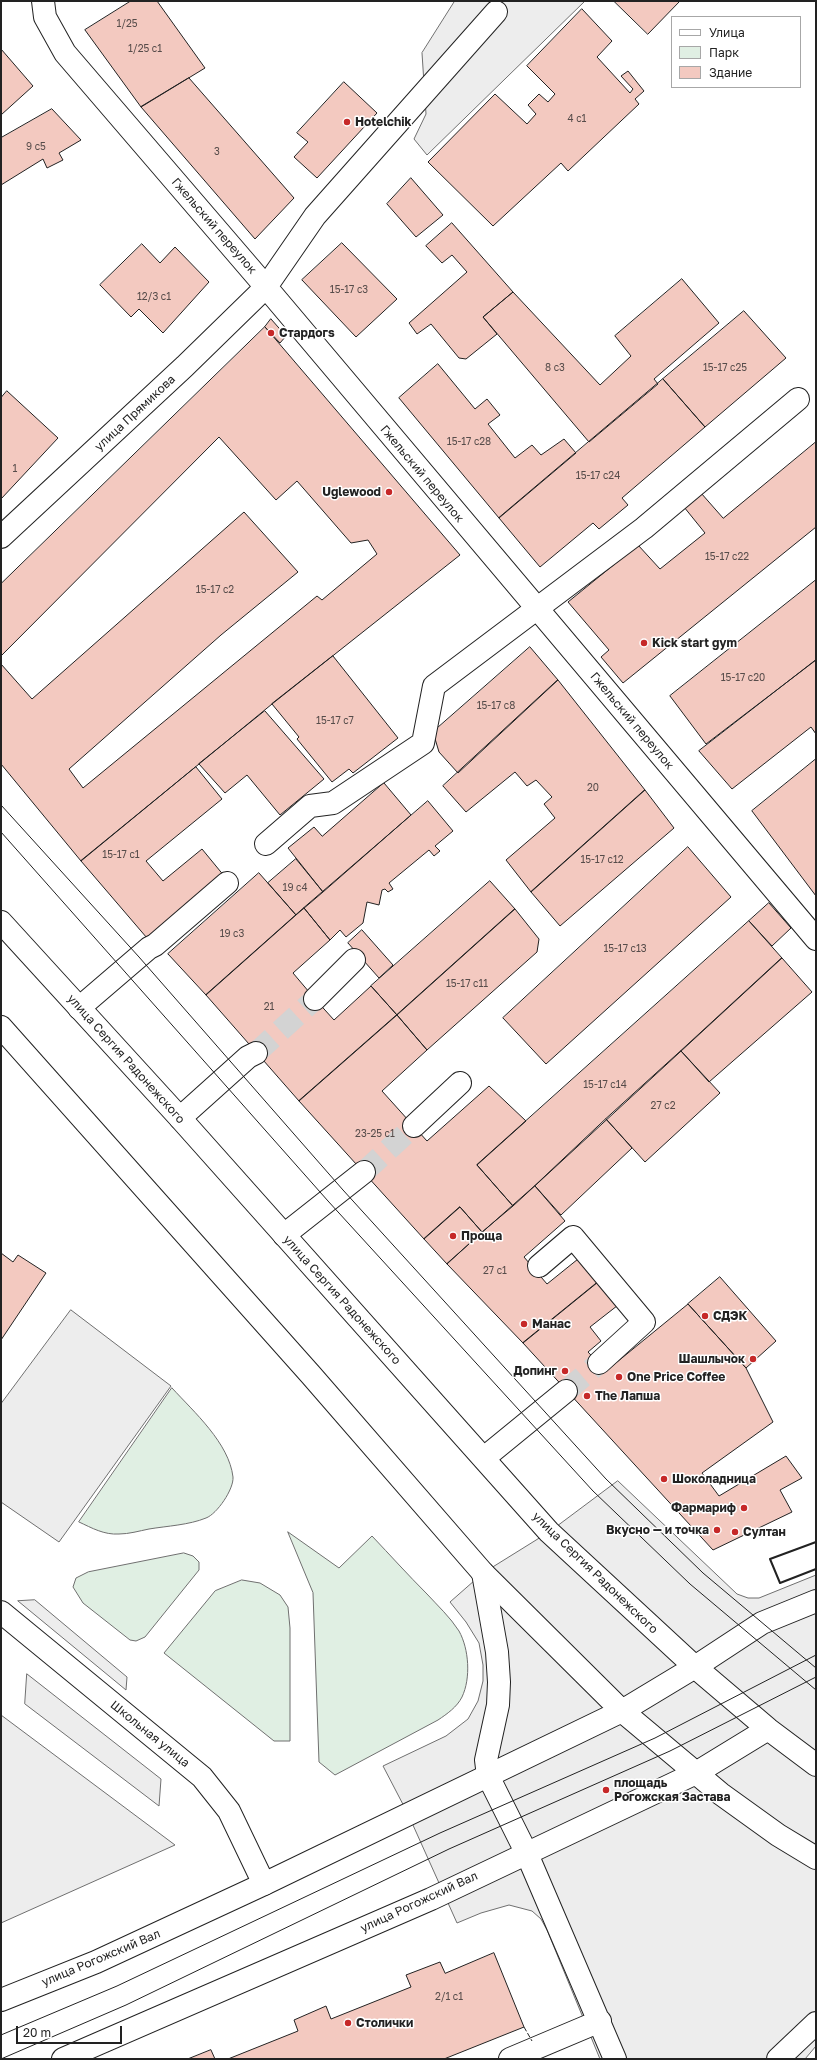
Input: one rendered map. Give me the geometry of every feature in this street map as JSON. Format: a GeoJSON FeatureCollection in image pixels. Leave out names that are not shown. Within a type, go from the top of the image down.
{"type":"FeatureCollection","features":[{"type":"Feature","properties":{"kind":"main road","name":"Гжельский переулок"},"geometry":{"type":"LineString","coordinates":[[43,1],[45,17],[65,53],[266,287],[816,939]]}},
{"type":"Feature","properties":{"kind":"main road","name":"улица Прямикова"},"geometry":{"type":"LineString","coordinates":[[1,537],[186,366],[266,287],[315,216],[496,12]]}},
{"type":"Feature","properties":{"kind":"main road"},"geometry":{"type":"LineString","coordinates":[[266,844],[310,806],[333,803],[423,743],[434,686],[644,528],[798,399]]}},
{"type":"Feature","properties":{"kind":"main road"},"geometry":{"type":"LineString","coordinates":[[79,1008],[227,883]]}},
{"type":"Feature","properties":{"kind":"main road","name":"улица Сергия Радонежского"},"geometry":{"type":"LineString","coordinates":[[1,922],[180,1118],[549,1532],[695,1667],[768,1729],[816,1765]]}},
{"type":"Feature","properties":{"kind":"main road"},"geometry":{"type":"LineString","coordinates":[[315,999],[354,960]]}},
{"type":"Feature","properties":{"kind":"main road"},"geometry":{"type":"LineString","coordinates":[[1,1027],[311,1375],[483,1573],[622,1711],[696,1773],[778,1835],[816,1858]]}},
{"type":"Feature","properties":{"kind":"main road"},"geometry":{"type":"LineString","coordinates":[[180,1118],[248,1057],[256,1053]]}},
{"type":"Feature","properties":{"kind":"main road"},"geometry":{"type":"LineString","coordinates":[[414,1126],[460,1083]]}},
{"type":"Feature","properties":{"kind":"main road"},"geometry":{"type":"LineString","coordinates":[[284,1236],[364,1172]]}},
{"type":"Feature","properties":{"kind":"main road"},"geometry":{"type":"LineString","coordinates":[[539,1266],[574,1237],[644,1322],[599,1363]]}},
{"type":"Feature","properties":{"kind":"main road"},"geometry":{"type":"LineString","coordinates":[[484,1458],[566,1390]]}},
{"type":"Feature","properties":{"kind":"main road"},"geometry":{"type":"LineString","coordinates":[[483,1573],[496,1652],[499,1682],[498,1705],[486,1760],[488,1776],[527,1854],[600,2021],[615,2059]]}},
{"type":"Feature","properties":{"kind":"main road"},"geometry":{"type":"LineString","coordinates":[[695,1667],[762,1623],[816,1601]]}},
{"type":"Feature","properties":{"kind":"main road","name":"Школьная улица"},"geometry":{"type":"LineString","coordinates":[[3,1617],[202,1777],[229,1811],[264,1884]]}},
{"type":"Feature","properties":{"kind":"main road","name":"улица Рогожский Вал"},"geometry":{"type":"LineString","coordinates":[[1,2000],[96,1962],[264,1884],[622,1711],[695,1667]]}},
{"type":"Feature","properties":{"kind":"main road","name":"улица Рогожский Вал"},"geometry":{"type":"LineString","coordinates":[[63,2059],[431,1899],[696,1773],[768,1729]]}},
{"type":"Feature","properties":{"kind":"main road"},"geometry":{"type":"LineString","coordinates":[[510,2059],[600,2021]]}},
{"type":"Feature","properties":{"kind":"main road"},"geometry":{"type":"LineString","coordinates":[[778,2059],[813,2025]]}},
{"type":"Feature","properties":{"kind":"main road"},"geometry":{"type":"LineString","coordinates":[[793,2059],[813,2025]]}},
{"type":"Feature","properties":{"kind":"green space"},"geometry":{"type":"Polygon","coordinates":[[[172,1388],[218,1440],[230,1464],[233,1482],[228,1494],[220,1506],[215,1512],[206,1518],[185,1524],[130,1533],[114,1534],[98,1531],[79,1522],[172,1388]]]}},
{"type":"Feature","properties":{"kind":"green space"},"geometry":{"type":"Polygon","coordinates":[[[288,1532],[339,1568],[372,1536],[452,1621],[459,1631],[467,1655],[468,1673],[465,1689],[460,1701],[452,1710],[438,1720],[335,1775],[319,1762],[313,1593],[288,1532]]]}},
{"type":"Feature","properties":{"kind":"green space"},"geometry":{"type":"Polygon","coordinates":[[[184,1553],[193,1556],[199,1562],[199,1570],[145,1637],[136,1641],[130,1640],[83,1603],[73,1587],[76,1578],[88,1572],[184,1553]]]}},
{"type":"Feature","properties":{"kind":"green space"},"geometry":{"type":"Polygon","coordinates":[[[242,1580],[260,1583],[280,1595],[288,1607],[290,1628],[290,1741],[274,1741],[164,1653],[215,1591],[242,1580]]]}},
{"type":"Feature","properties":{"kind":"shaded area"},"geometry":{"type":"Polygon","coordinates":[[[455,1],[585,1],[427,155],[414,139],[426,114],[422,53],[455,1]]]}},
{"type":"Feature","properties":{"kind":"shaded area"},"geometry":{"type":"Polygon","coordinates":[[[71,1310],[171,1386],[59,1542],[1,1502],[1,1404],[71,1310]]]}},
{"type":"Feature","properties":{"kind":"shaded area","name":"площадь Рогожская Застава"},"geometry":{"type":"Polygon","coordinates":[[[618,1481],[737,1594],[748,1598],[759,1598],[816,1575],[816,2046],[805,2059],[600,2059],[547,1930],[541,1919],[532,1911],[509,1905],[481,1913],[457,1923],[408,1814],[383,1766],[446,1736],[468,1719],[478,1701],[483,1681],[483,1665],[479,1643],[466,1622],[450,1602],[483,1573],[549,1532],[618,1481]]]}},
{"type":"Feature","properties":{"kind":"shaded area"},"geometry":{"type":"Polygon","coordinates":[[[35,1600],[127,1677],[126,1690],[18,1601],[35,1600]]]}},
{"type":"Feature","properties":{"kind":"shaded area"},"geometry":{"type":"Polygon","coordinates":[[[27,1674],[161,1779],[159,1806],[25,1704],[27,1674]]]}},
{"type":"Feature","properties":{"kind":"shaded area"},"geometry":{"type":"Polygon","coordinates":[[[1,1715],[175,1845],[1,1923],[1,1715]]]}},
{"type":"Feature","properties":{"kind":"building"},"geometry":{"type":"Polygon","coordinates":[[[131,1],[157,1],[205,68],[141,107],[85,30],[131,1]]]}},
{"type":"Feature","properties":{"kind":"building"},"geometry":{"type":"Polygon","coordinates":[[[614,1],[680,1],[648,34],[614,1]]]}},
{"type":"Feature","properties":{"kind":"building"},"geometry":{"type":"Polygon","coordinates":[[[582,9],[612,41],[597,57],[630,93],[633,89],[621,76],[628,71],[644,91],[635,99],[639,104],[568,171],[561,163],[493,226],[428,162],[495,94],[527,124],[536,114],[528,105],[539,94],[548,102],[555,94],[527,66],[582,9]]]}},
{"type":"Feature","properties":{"kind":"building"},"geometry":{"type":"Polygon","coordinates":[[[1,49],[33,86],[1,115],[1,49]]]}},
{"type":"Feature","properties":{"kind":"building"},"geometry":{"type":"Polygon","coordinates":[[[189,78],[294,198],[255,239],[141,107],[189,78]]]}},
{"type":"Feature","properties":{"kind":"building"},"geometry":{"type":"Polygon","coordinates":[[[344,82],[377,113],[317,178],[294,157],[308,142],[297,133],[344,82]]]}},
{"type":"Feature","properties":{"kind":"building"},"geometry":{"type":"Polygon","coordinates":[[[52,109],[81,140],[59,153],[63,160],[47,168],[43,159],[1,185],[1,138],[52,109]]]}},
{"type":"Feature","properties":{"kind":"building"},"geometry":{"type":"Polygon","coordinates":[[[411,178],[443,215],[416,237],[387,204],[411,178]]]}},
{"type":"Feature","properties":{"kind":"building"},"geometry":{"type":"Polygon","coordinates":[[[452,223],[513,292],[483,317],[497,334],[466,359],[459,358],[431,324],[417,334],[409,323],[467,272],[452,255],[442,263],[426,246],[452,223]]]}},
{"type":"Feature","properties":{"kind":"building"},"geometry":{"type":"Polygon","coordinates":[[[342,243],[397,299],[356,337],[302,280],[342,243]]]}},
{"type":"Feature","properties":{"kind":"building"},"geometry":{"type":"Polygon","coordinates":[[[142,244],[160,263],[175,247],[209,282],[163,333],[139,309],[131,317],[100,285],[142,244]]]}},
{"type":"Feature","properties":{"kind":"building"},"geometry":{"type":"Polygon","coordinates":[[[682,279],[719,323],[654,379],[658,384],[589,442],[483,317],[513,292],[600,385],[631,356],[615,336],[682,279]]]}},
{"type":"Feature","properties":{"kind":"building"},"geometry":{"type":"Polygon","coordinates":[[[744,311],[786,358],[705,427],[663,379],[744,311]]]}},
{"type":"Feature","properties":{"kind":"building"},"geometry":{"type":"Polygon","coordinates":[[[271,319],[286,336],[280,343],[265,327],[271,319]]]}},
{"type":"Feature","properties":{"kind":"building"},"geometry":{"type":"Polygon","coordinates":[[[265,327],[460,555],[272,704],[81,861],[1,764],[1,664],[32,699],[244,512],[298,572],[221,635],[69,769],[83,788],[317,596],[322,600],[377,554],[368,540],[351,543],[297,481],[276,500],[219,437],[1,656],[1,584],[265,327]]]}},
{"type":"Feature","properties":{"kind":"building"},"geometry":{"type":"Polygon","coordinates":[[[438,364],[475,409],[487,399],[500,415],[488,424],[515,458],[532,445],[541,455],[564,439],[576,453],[499,518],[399,398],[438,364]]]}},
{"type":"Feature","properties":{"kind":"building"},"geometry":{"type":"Polygon","coordinates":[[[663,379],[705,427],[622,498],[628,505],[599,529],[593,523],[540,567],[499,518],[663,379]]]}},
{"type":"Feature","properties":{"kind":"building"},"geometry":{"type":"Polygon","coordinates":[[[7,391],[58,438],[1,499],[1,398],[7,391]]]}},
{"type":"Feature","properties":{"kind":"building"},"geometry":{"type":"Polygon","coordinates":[[[816,442],[816,527],[623,683],[601,657],[609,650],[568,602],[638,545],[660,569],[705,533],[684,507],[701,493],[723,518],[816,442]]]}},
{"type":"Feature","properties":{"kind":"building"},"geometry":{"type":"Polygon","coordinates":[[[816,580],[816,660],[706,744],[670,696],[816,580]]]}},
{"type":"Feature","properties":{"kind":"building"},"geometry":{"type":"Polygon","coordinates":[[[530,647],[558,680],[458,773],[439,752],[433,732],[530,647]]]}},
{"type":"Feature","properties":{"kind":"building"},"geometry":{"type":"Polygon","coordinates":[[[333,656],[398,738],[353,773],[349,769],[332,782],[297,739],[299,737],[272,704],[333,656]]]}},
{"type":"Feature","properties":{"kind":"building"},"geometry":{"type":"Polygon","coordinates":[[[816,660],[816,734],[811,727],[732,789],[699,751],[816,660]]]}},
{"type":"Feature","properties":{"kind":"building"},"geometry":{"type":"Polygon","coordinates":[[[558,680],[645,790],[531,892],[506,860],[555,818],[544,804],[552,797],[536,780],[527,786],[515,772],[466,812],[443,786],[558,680]]]}},
{"type":"Feature","properties":{"kind":"building"},"geometry":{"type":"Polygon","coordinates":[[[265,711],[324,779],[280,815],[247,775],[225,793],[199,764],[265,711]]]}},
{"type":"Feature","properties":{"kind":"building"},"geometry":{"type":"Polygon","coordinates":[[[816,759],[816,896],[752,811],[816,759]]]}},
{"type":"Feature","properties":{"kind":"building"},"geometry":{"type":"Polygon","coordinates":[[[196,767],[222,799],[146,861],[163,881],[202,849],[225,877],[147,938],[81,861],[196,767]]]}},
{"type":"Feature","properties":{"kind":"building"},"geometry":{"type":"Polygon","coordinates":[[[384,783],[411,815],[323,892],[288,848],[314,827],[322,836],[384,783]]]}},
{"type":"Feature","properties":{"kind":"building"},"geometry":{"type":"Polygon","coordinates":[[[645,790],[674,828],[560,926],[531,892],[645,790]]]}},
{"type":"Feature","properties":{"kind":"building"},"geometry":{"type":"Polygon","coordinates":[[[428,801],[453,831],[435,846],[440,851],[434,856],[429,850],[389,883],[393,889],[388,892],[385,889],[382,890],[379,905],[367,902],[363,923],[346,937],[340,930],[330,940],[304,908],[428,801]]]}},
{"type":"Feature","properties":{"kind":"building"},"geometry":{"type":"Polygon","coordinates":[[[688,847],[731,897],[546,1064],[503,1018],[688,847]]]}},
{"type":"Feature","properties":{"kind":"building"},"geometry":{"type":"Polygon","coordinates":[[[296,859],[323,892],[296,915],[268,883],[296,859]]]}},
{"type":"Feature","properties":{"kind":"building"},"geometry":{"type":"Polygon","coordinates":[[[259,873],[296,915],[206,995],[168,954],[259,873]]]}},
{"type":"Feature","properties":{"kind":"building"},"geometry":{"type":"Polygon","coordinates":[[[490,881],[515,909],[397,1015],[371,986],[490,881]]]}},
{"type":"Feature","properties":{"kind":"building"},"geometry":{"type":"Polygon","coordinates":[[[769,903],[791,928],[772,946],[749,921],[769,903]]]}},
{"type":"Feature","properties":{"kind":"building"},"geometry":{"type":"Polygon","coordinates":[[[304,908],[330,940],[293,973],[315,999],[334,1020],[371,986],[397,1015],[299,1101],[206,995],[304,908]]]}},
{"type":"Feature","properties":{"kind":"building"},"geometry":{"type":"Polygon","coordinates":[[[515,909],[539,939],[537,952],[427,1050],[397,1015],[515,909]]]}},
{"type":"Feature","properties":{"kind":"building"},"geometry":{"type":"Polygon","coordinates":[[[749,921],[782,958],[513,1206],[477,1165],[749,921]]]}},
{"type":"Feature","properties":{"kind":"building"},"geometry":{"type":"Polygon","coordinates":[[[362,930],[393,965],[379,978],[348,943],[362,930]]]}},
{"type":"Feature","properties":{"kind":"building"},"geometry":{"type":"Polygon","coordinates":[[[782,958],[812,992],[709,1082],[681,1051],[782,958]]]}},
{"type":"Feature","properties":{"kind":"building"},"geometry":{"type":"Polygon","coordinates":[[[397,1015],[427,1050],[382,1091],[427,1141],[489,1086],[526,1121],[477,1165],[513,1206],[482,1232],[460,1207],[424,1239],[299,1101],[397,1015]]]}},
{"type":"Feature","properties":{"kind":"building"},"geometry":{"type":"Polygon","coordinates":[[[681,1051],[720,1093],[645,1162],[606,1119],[681,1051]]]}},
{"type":"Feature","properties":{"kind":"building"},"geometry":{"type":"Polygon","coordinates":[[[606,1119],[632,1148],[561,1215],[535,1186],[606,1119]]]}},
{"type":"Feature","properties":{"kind":"building"},"geometry":{"type":"Polygon","coordinates":[[[535,1186],[565,1221],[524,1257],[547,1284],[583,1255],[603,1278],[523,1343],[447,1264],[535,1186]]]}},
{"type":"Feature","properties":{"kind":"building","name":"Проща"},"geometry":{"type":"Polygon","coordinates":[[[460,1207],[482,1232],[447,1264],[424,1239],[460,1207]]]}},
{"type":"Feature","properties":{"kind":"building"},"geometry":{"type":"Polygon","coordinates":[[[1,1253],[13,1262],[18,1255],[46,1273],[1,1340],[1,1253]]]}},
{"type":"Feature","properties":{"kind":"building"},"geometry":{"type":"Polygon","coordinates":[[[720,1277],[776,1341],[746,1368],[688,1304],[720,1277]]]}},
{"type":"Feature","properties":{"kind":"building"},"geometry":{"type":"Polygon","coordinates":[[[603,1278],[622,1302],[590,1327],[601,1341],[588,1352],[606,1371],[688,1304],[746,1368],[773,1422],[702,1473],[719,1496],[786,1456],[802,1478],[780,1490],[792,1512],[713,1550],[523,1343],[603,1278]]]}},
{"type":"Feature","properties":{"kind":"building"},"geometry":{"type":"Polygon","coordinates":[[[494,1953],[524,2027],[444,2059],[228,2059],[298,2031],[294,2020],[326,2006],[331,2019],[411,1987],[406,1975],[440,1962],[445,1973],[494,1953]]]}},
{"type":"Feature","properties":{"kind":"building"},"geometry":{"type":"Polygon","coordinates":[[[211,2050],[215,2059],[188,2059],[211,2050]]]}},
{"type":"Feature","properties":{"kind":"tunnel"},"geometry":{"type":"LineString","coordinates":[[256,1053],[315,999]]}},
{"type":"Feature","properties":{"kind":"tunnel"},"geometry":{"type":"LineString","coordinates":[[364,1172],[414,1126]]}},
{"type":"Feature","properties":{"kind":"tunnel"},"geometry":{"type":"LineString","coordinates":[[566,1391],[599,1363]]}},
{"type":"Feature","properties":{"kind":"tram line"},"geometry":{"type":"LineString","coordinates":[[1,805],[139,957],[343,1190],[606,1479],[703,1573],[816,1668]]}},
{"type":"Feature","properties":{"kind":"tram line"},"geometry":{"type":"LineString","coordinates":[[1,832],[328,1201],[593,1491],[690,1584],[816,1690]]}},
{"type":"Feature","properties":{"kind":"tram line"},"geometry":{"type":"LineString","coordinates":[[1,2035],[117,1986],[440,1833],[655,1738],[816,1655]]}},
{"type":"Feature","properties":{"kind":"tram line"},"geometry":{"type":"LineString","coordinates":[[1,2059],[126,2005],[449,1849],[670,1751],[816,1677]]}},
{"type":"Feature","properties":{"kind":"fence"},"geometry":{"type":"LineString","coordinates":[[524,2027],[532,2041]]}},
{"type":"Feature","properties":{"kind":"wall"},"geometry":{"type":"LineString","coordinates":[[816,1542],[770,1559],[780,1583],[816,1569]]}},
{"type":"Feature","properties":{"kind":"place","name":"Hotelchik"},"geometry":{"type":"Point","coordinates":[347,122]}},
{"type":"Feature","properties":{"kind":"place","name":"Стардогs"},"geometry":{"type":"Point","coordinates":[271,333]}},
{"type":"Feature","properties":{"kind":"place","name":"Uglewood"},"geometry":{"type":"Point","coordinates":[389,492]}},
{"type":"Feature","properties":{"kind":"place","name":"Kick start gym"},"geometry":{"type":"Point","coordinates":[644,643]}},
{"type":"Feature","properties":{"kind":"place","name":"Проща"},"geometry":{"type":"Point","coordinates":[453,1236]}},
{"type":"Feature","properties":{"kind":"place","name":"СДЭК"},"geometry":{"type":"Point","coordinates":[705,1316]}},
{"type":"Feature","properties":{"kind":"place","name":"Манас"},"geometry":{"type":"Point","coordinates":[524,1324]}},
{"type":"Feature","properties":{"kind":"place","name":"Шашлычок"},"geometry":{"type":"Point","coordinates":[753,1359]}},
{"type":"Feature","properties":{"kind":"place","name":"Допинг"},"geometry":{"type":"Point","coordinates":[565,1371]}},
{"type":"Feature","properties":{"kind":"place","name":"One Price Coffee"},"geometry":{"type":"Point","coordinates":[619,1377]}},
{"type":"Feature","properties":{"kind":"place","name":"The Лапша"},"geometry":{"type":"Point","coordinates":[587,1396]}},
{"type":"Feature","properties":{"kind":"place","name":"Шоколадница"},"geometry":{"type":"Point","coordinates":[664,1479]}},
{"type":"Feature","properties":{"kind":"place","name":"Фармариф"},"geometry":{"type":"Point","coordinates":[744,1508]}},
{"type":"Feature","properties":{"kind":"place","name":"Вкусно — и точка"},"geometry":{"type":"Point","coordinates":[717,1530]}},
{"type":"Feature","properties":{"kind":"place","name":"Султан"},"geometry":{"type":"Point","coordinates":[735,1532]}},
{"type":"Feature","properties":{"kind":"place","name":"площадь Рогожская Застава"},"geometry":{"type":"Point","coordinates":[606,1790]}},
{"type":"Feature","properties":{"kind":"place","name":"Столички"},"geometry":{"type":"Point","coordinates":[348,2023]}}]}
